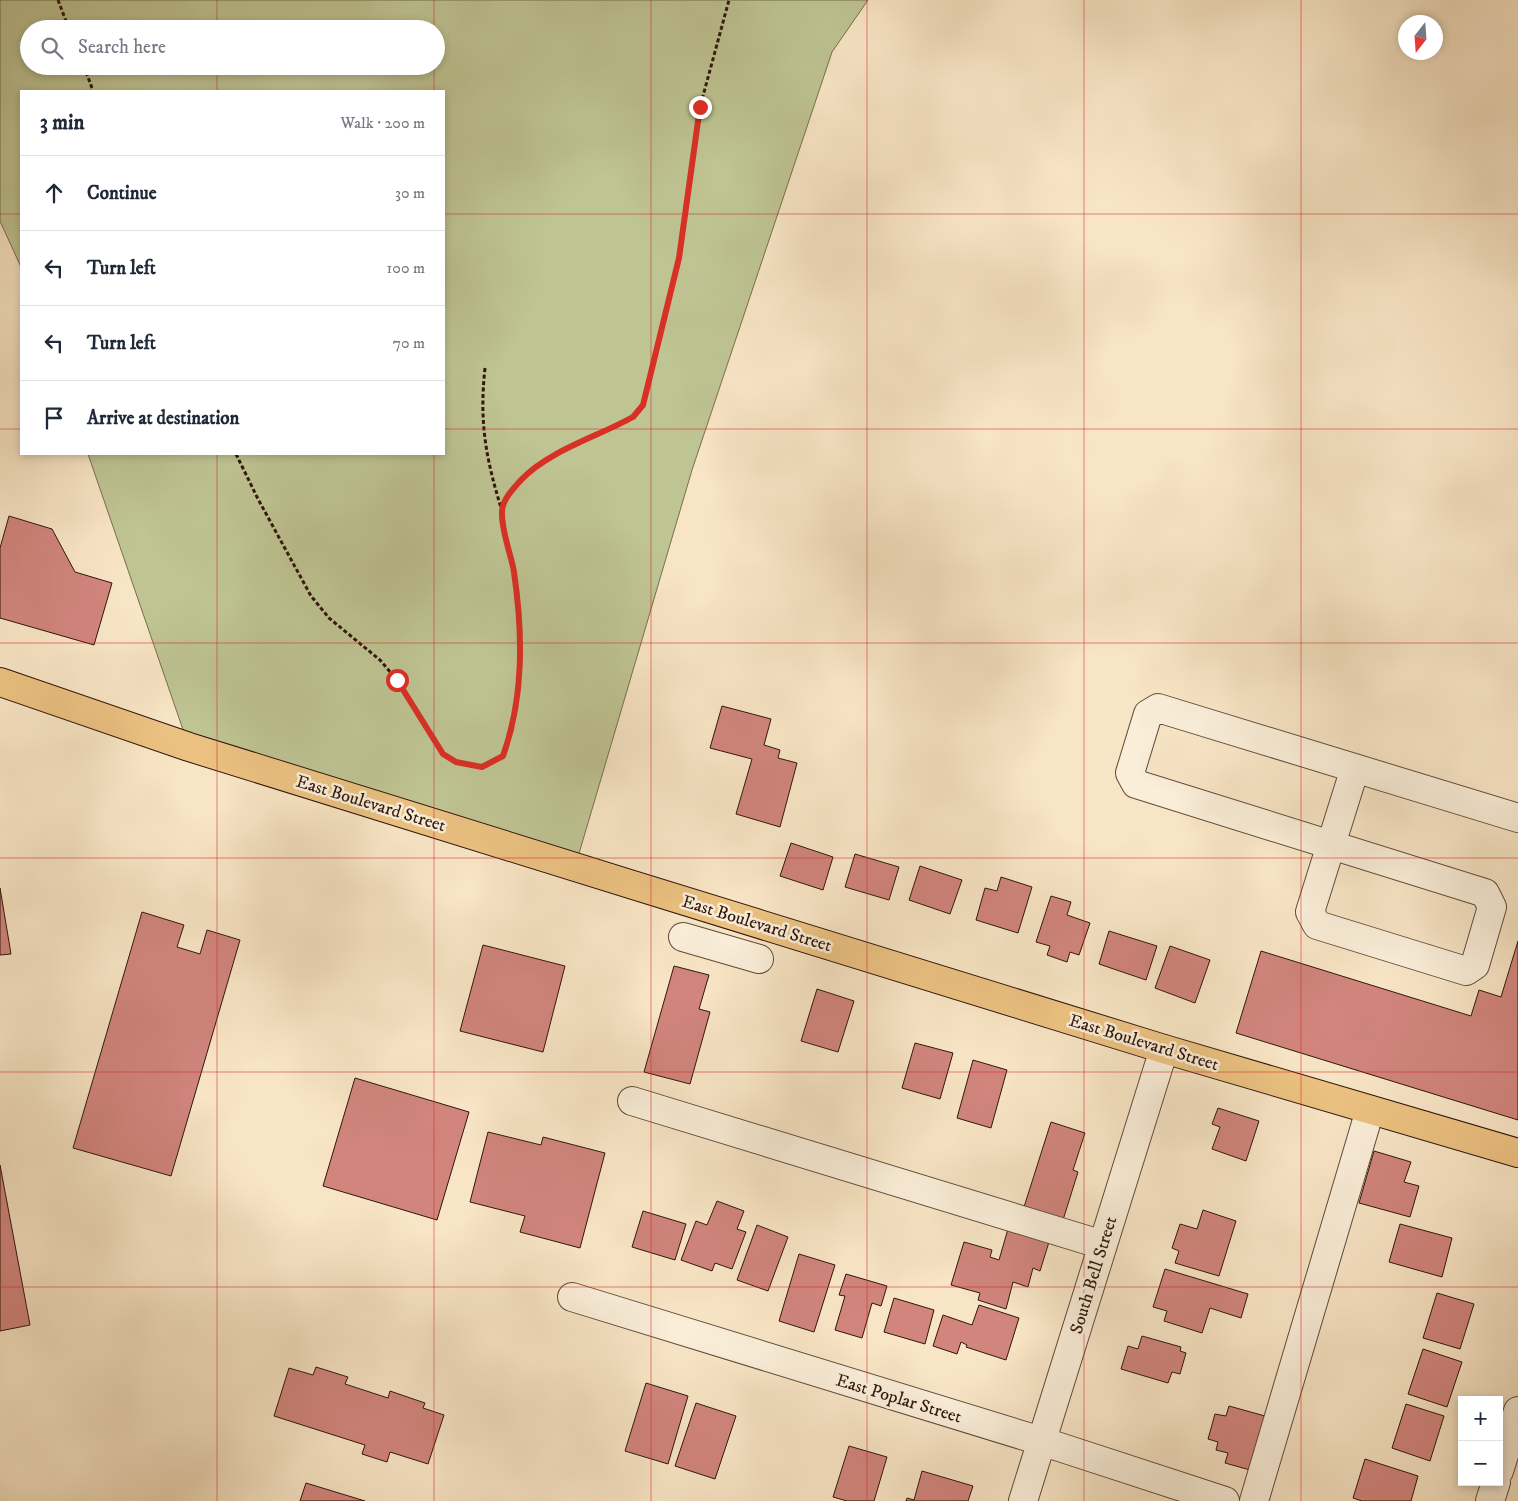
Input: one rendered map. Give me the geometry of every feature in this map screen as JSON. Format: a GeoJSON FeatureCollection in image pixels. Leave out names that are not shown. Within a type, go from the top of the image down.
{"type":"FeatureCollection","features":[{"type":"Feature","properties":{"kind":"main road","name":"East Boulevard Street"},"geometry":{"type":"LineString","coordinates":[[0,682],[189,747],[1164,1049],[1518,1153]]}},
{"type":"Feature","properties":{"kind":"street"},"geometry":{"type":"LineString","coordinates":[[1355,768],[1330,845],[1310,912],[1316,925],[1466,971],[1475,965],[1492,907],[1485,893],[1330,845],[1136,784],[1130,773],[1148,714],[1158,708],[1355,768],[1518,818]]}},
{"type":"Feature","properties":{"kind":"street"},"geometry":{"type":"LineString","coordinates":[[683,937],[759,960]]}},
{"type":"Feature","properties":{"kind":"street","name":"South Bell Street"},"geometry":{"type":"LineString","coordinates":[[1023,1501],[1040,1441],[1164,1049]]}},
{"type":"Feature","properties":{"kind":"street"},"geometry":{"type":"LineString","coordinates":[[632,1101],[1102,1244]]}},
{"type":"Feature","properties":{"kind":"street"},"geometry":{"type":"LineString","coordinates":[[1254,1501],[1370,1110]]}},
{"type":"Feature","properties":{"kind":"street","name":"East Poplar Street"},"geometry":{"type":"LineString","coordinates":[[572,1297],[1040,1441],[1225,1501]]}},
{"type":"Feature","properties":{"kind":"street"},"geometry":{"type":"LineString","coordinates":[[1503,1458],[1518,1410]]}},
{"type":"Feature","properties":{"kind":"street"},"geometry":{"type":"LineString","coordinates":[[1490,1501],[1495,1486]]}},
{"type":"Feature","properties":{"kind":"path"},"geometry":{"type":"LineString","coordinates":[[58,0],[66,20]]}},
{"type":"Feature","properties":{"kind":"path"},"geometry":{"type":"LineString","coordinates":[[502,512],[507,497],[522,479],[546,462],[633,417],[643,405],[679,258],[700,107],[729,0]]}},
{"type":"Feature","properties":{"kind":"path"},"geometry":{"type":"LineString","coordinates":[[87,75],[93,90]]}},
{"type":"Feature","properties":{"kind":"path"},"geometry":{"type":"LineString","coordinates":[[236,455],[311,596],[329,618],[380,660],[397,680],[443,754],[467,765],[482,767],[503,756],[514,716],[522,654],[514,572],[502,512],[490,474],[483,435],[481,403],[485,368]]}},
{"type":"Feature","properties":{"kind":"green space"},"geometry":{"type":"Polygon","coordinates":[[[0,0],[868,0],[832,52],[692,470],[575,867],[189,747],[88,455],[445,455],[445,90],[20,90],[20,265],[0,221],[0,0]]]}},
{"type":"Feature","properties":{"kind":"building"},"geometry":{"type":"Polygon","coordinates":[[[9,516],[52,529],[75,572],[112,583],[94,645],[0,618],[0,548],[9,516]]]}},
{"type":"Feature","properties":{"kind":"building"},"geometry":{"type":"Polygon","coordinates":[[[722,706],[771,719],[764,745],[780,750],[778,758],[797,763],[780,827],[736,814],[752,759],[710,748],[722,706]]]}},
{"type":"Feature","properties":{"kind":"building"},"geometry":{"type":"Polygon","coordinates":[[[791,843],[833,857],[823,890],[780,876],[791,843]]]}},
{"type":"Feature","properties":{"kind":"building"},"geometry":{"type":"Polygon","coordinates":[[[855,854],[899,867],[889,900],[845,887],[855,854]]]}},
{"type":"Feature","properties":{"kind":"building"},"geometry":{"type":"Polygon","coordinates":[[[920,866],[962,880],[950,914],[909,900],[920,866]]]}},
{"type":"Feature","properties":{"kind":"building"},"geometry":{"type":"Polygon","coordinates":[[[1001,877],[1032,887],[1018,933],[976,920],[985,888],[997,891],[1001,877]]]}},
{"type":"Feature","properties":{"kind":"building"},"geometry":{"type":"Polygon","coordinates":[[[0,888],[11,954],[0,955],[0,888]]]}},
{"type":"Feature","properties":{"kind":"building"},"geometry":{"type":"Polygon","coordinates":[[[1051,896],[1071,902],[1067,915],[1090,923],[1079,955],[1070,952],[1067,962],[1047,955],[1050,946],[1036,942],[1051,896]]]}},
{"type":"Feature","properties":{"kind":"building"},"geometry":{"type":"Polygon","coordinates":[[[142,912],[184,925],[177,947],[200,954],[207,930],[240,940],[171,1176],[73,1148],[142,912]]]}},
{"type":"Feature","properties":{"kind":"building"},"geometry":{"type":"Polygon","coordinates":[[[1109,931],[1157,946],[1146,980],[1099,964],[1109,931]]]}},
{"type":"Feature","properties":{"kind":"building"},"geometry":{"type":"Polygon","coordinates":[[[1518,941],[1518,1120],[1236,1033],[1261,951],[1471,1016],[1479,990],[1501,997],[1518,941]]]}},
{"type":"Feature","properties":{"kind":"building"},"geometry":{"type":"Polygon","coordinates":[[[483,945],[565,966],[543,1052],[460,1031],[483,945]]]}},
{"type":"Feature","properties":{"kind":"building"},"geometry":{"type":"Polygon","coordinates":[[[1170,946],[1210,960],[1195,1003],[1155,988],[1170,946]]]}},
{"type":"Feature","properties":{"kind":"building"},"geometry":{"type":"Polygon","coordinates":[[[674,966],[709,975],[699,1009],[710,1012],[690,1084],[644,1072],[674,966]]]}},
{"type":"Feature","properties":{"kind":"building"},"geometry":{"type":"Polygon","coordinates":[[[817,989],[854,1001],[838,1052],[801,1041],[817,989]]]}},
{"type":"Feature","properties":{"kind":"building"},"geometry":{"type":"Polygon","coordinates":[[[915,1043],[953,1053],[940,1099],[902,1088],[915,1043]]]}},
{"type":"Feature","properties":{"kind":"building"},"geometry":{"type":"Polygon","coordinates":[[[973,1060],[1007,1070],[991,1128],[957,1118],[973,1060]]]}},
{"type":"Feature","properties":{"kind":"building"},"geometry":{"type":"Polygon","coordinates":[[[355,1078],[469,1112],[437,1220],[323,1186],[355,1078]]]}},
{"type":"Feature","properties":{"kind":"building"},"geometry":{"type":"Polygon","coordinates":[[[1218,1108],[1259,1121],[1246,1161],[1212,1149],[1220,1127],[1212,1124],[1218,1108]]]}},
{"type":"Feature","properties":{"kind":"building"},"geometry":{"type":"Polygon","coordinates":[[[1051,1122],[1085,1133],[1073,1170],[1078,1172],[1063,1220],[1024,1207],[1051,1122]]]}},
{"type":"Feature","properties":{"kind":"building"},"geometry":{"type":"Polygon","coordinates":[[[488,1132],[541,1145],[543,1137],[605,1153],[580,1248],[520,1232],[525,1216],[470,1202],[488,1132]]]}},
{"type":"Feature","properties":{"kind":"building"},"geometry":{"type":"Polygon","coordinates":[[[1374,1151],[1411,1162],[1404,1182],[1419,1186],[1410,1217],[1359,1203],[1374,1151]]]}},
{"type":"Feature","properties":{"kind":"building"},"geometry":{"type":"Polygon","coordinates":[[[0,1165],[30,1325],[0,1331],[0,1165]]]}},
{"type":"Feature","properties":{"kind":"building"},"geometry":{"type":"Polygon","coordinates":[[[717,1201],[744,1211],[737,1229],[746,1232],[732,1269],[715,1263],[712,1271],[681,1260],[696,1221],[707,1225],[717,1201]]]}},
{"type":"Feature","properties":{"kind":"building"},"geometry":{"type":"Polygon","coordinates":[[[1203,1210],[1236,1221],[1219,1276],[1175,1263],[1179,1251],[1172,1248],[1180,1224],[1197,1229],[1203,1210]]]}},
{"type":"Feature","properties":{"kind":"building"},"geometry":{"type":"Polygon","coordinates":[[[643,1211],[686,1224],[675,1260],[632,1247],[643,1211]]]}},
{"type":"Feature","properties":{"kind":"building"},"geometry":{"type":"Polygon","coordinates":[[[1400,1224],[1452,1238],[1442,1277],[1389,1262],[1400,1224]]]}},
{"type":"Feature","properties":{"kind":"building"},"geometry":{"type":"Polygon","coordinates":[[[757,1225],[788,1237],[768,1291],[737,1280],[757,1225]]]}},
{"type":"Feature","properties":{"kind":"building"},"geometry":{"type":"Polygon","coordinates":[[[1008,1229],[1049,1242],[1040,1271],[1033,1268],[1028,1287],[1013,1282],[1006,1309],[978,1300],[980,1293],[951,1285],[964,1242],[992,1250],[990,1257],[999,1260],[1008,1229]]]}},
{"type":"Feature","properties":{"kind":"building"},"geometry":{"type":"Polygon","coordinates":[[[799,1254],[835,1265],[814,1332],[779,1321],[799,1254]]]}},
{"type":"Feature","properties":{"kind":"building"},"geometry":{"type":"Polygon","coordinates":[[[1165,1269],[1248,1294],[1241,1318],[1210,1308],[1202,1333],[1164,1321],[1167,1311],[1153,1307],[1165,1269]]]}},
{"type":"Feature","properties":{"kind":"building"},"geometry":{"type":"Polygon","coordinates":[[[846,1274],[887,1286],[881,1306],[872,1303],[862,1338],[835,1330],[845,1296],[839,1295],[846,1274]]]}},
{"type":"Feature","properties":{"kind":"building"},"geometry":{"type":"Polygon","coordinates":[[[1437,1293],[1474,1304],[1460,1349],[1423,1338],[1437,1293]]]}},
{"type":"Feature","properties":{"kind":"building"},"geometry":{"type":"Polygon","coordinates":[[[894,1298],[934,1310],[925,1344],[884,1332],[894,1298]]]}},
{"type":"Feature","properties":{"kind":"building"},"geometry":{"type":"Polygon","coordinates":[[[979,1305],[1019,1318],[1006,1360],[966,1347],[967,1345],[961,1342],[957,1354],[933,1346],[943,1315],[972,1325],[979,1305]]]}},
{"type":"Feature","properties":{"kind":"building"},"geometry":{"type":"Polygon","coordinates":[[[1142,1336],[1181,1347],[1180,1351],[1186,1353],[1180,1374],[1172,1372],[1168,1383],[1121,1369],[1128,1346],[1138,1349],[1142,1336]]]}},
{"type":"Feature","properties":{"kind":"building"},"geometry":{"type":"Polygon","coordinates":[[[1423,1349],[1462,1362],[1447,1407],[1408,1394],[1423,1349]]]}},
{"type":"Feature","properties":{"kind":"building"},"geometry":{"type":"Polygon","coordinates":[[[316,1367],[348,1377],[345,1384],[388,1398],[390,1391],[425,1403],[423,1408],[444,1415],[428,1464],[390,1452],[387,1462],[362,1454],[365,1445],[274,1416],[289,1368],[313,1375],[316,1367]]]}},
{"type":"Feature","properties":{"kind":"building"},"geometry":{"type":"Polygon","coordinates":[[[646,1383],[688,1396],[668,1464],[625,1451],[646,1383]]]}},
{"type":"Feature","properties":{"kind":"building"},"geometry":{"type":"Polygon","coordinates":[[[696,1403],[736,1416],[715,1479],[675,1466],[696,1403]]]}},
{"type":"Feature","properties":{"kind":"building"},"geometry":{"type":"Polygon","coordinates":[[[1406,1404],[1444,1416],[1430,1461],[1392,1448],[1406,1404]]]}},
{"type":"Feature","properties":{"kind":"building"},"geometry":{"type":"Polygon","coordinates":[[[1229,1406],[1265,1416],[1250,1470],[1225,1463],[1228,1453],[1216,1450],[1218,1442],[1208,1439],[1215,1414],[1226,1416],[1229,1406]]]}},
{"type":"Feature","properties":{"kind":"building"},"geometry":{"type":"Polygon","coordinates":[[[849,1446],[887,1457],[874,1501],[847,1501],[833,1497],[849,1446]]]}},
{"type":"Feature","properties":{"kind":"building"},"geometry":{"type":"Polygon","coordinates":[[[1365,1459],[1418,1476],[1411,1501],[1362,1501],[1353,1498],[1365,1459]]]}},
{"type":"Feature","properties":{"kind":"building"},"geometry":{"type":"Polygon","coordinates":[[[922,1471],[973,1486],[968,1501],[906,1501],[907,1498],[914,1500],[922,1471]]]}},
{"type":"Feature","properties":{"kind":"building"},"geometry":{"type":"Polygon","coordinates":[[[306,1483],[365,1501],[300,1501],[306,1483]]]}},
{"type":"Feature","properties":{"kind":"route"},"geometry":{"type":"LineString","coordinates":[[397,680],[443,754],[456,762],[482,767],[503,756],[510,737],[514,716],[522,654],[514,572],[502,512],[507,497],[522,479],[546,462],[633,417],[643,405],[649,387],[679,258],[700,107]]}}]}
